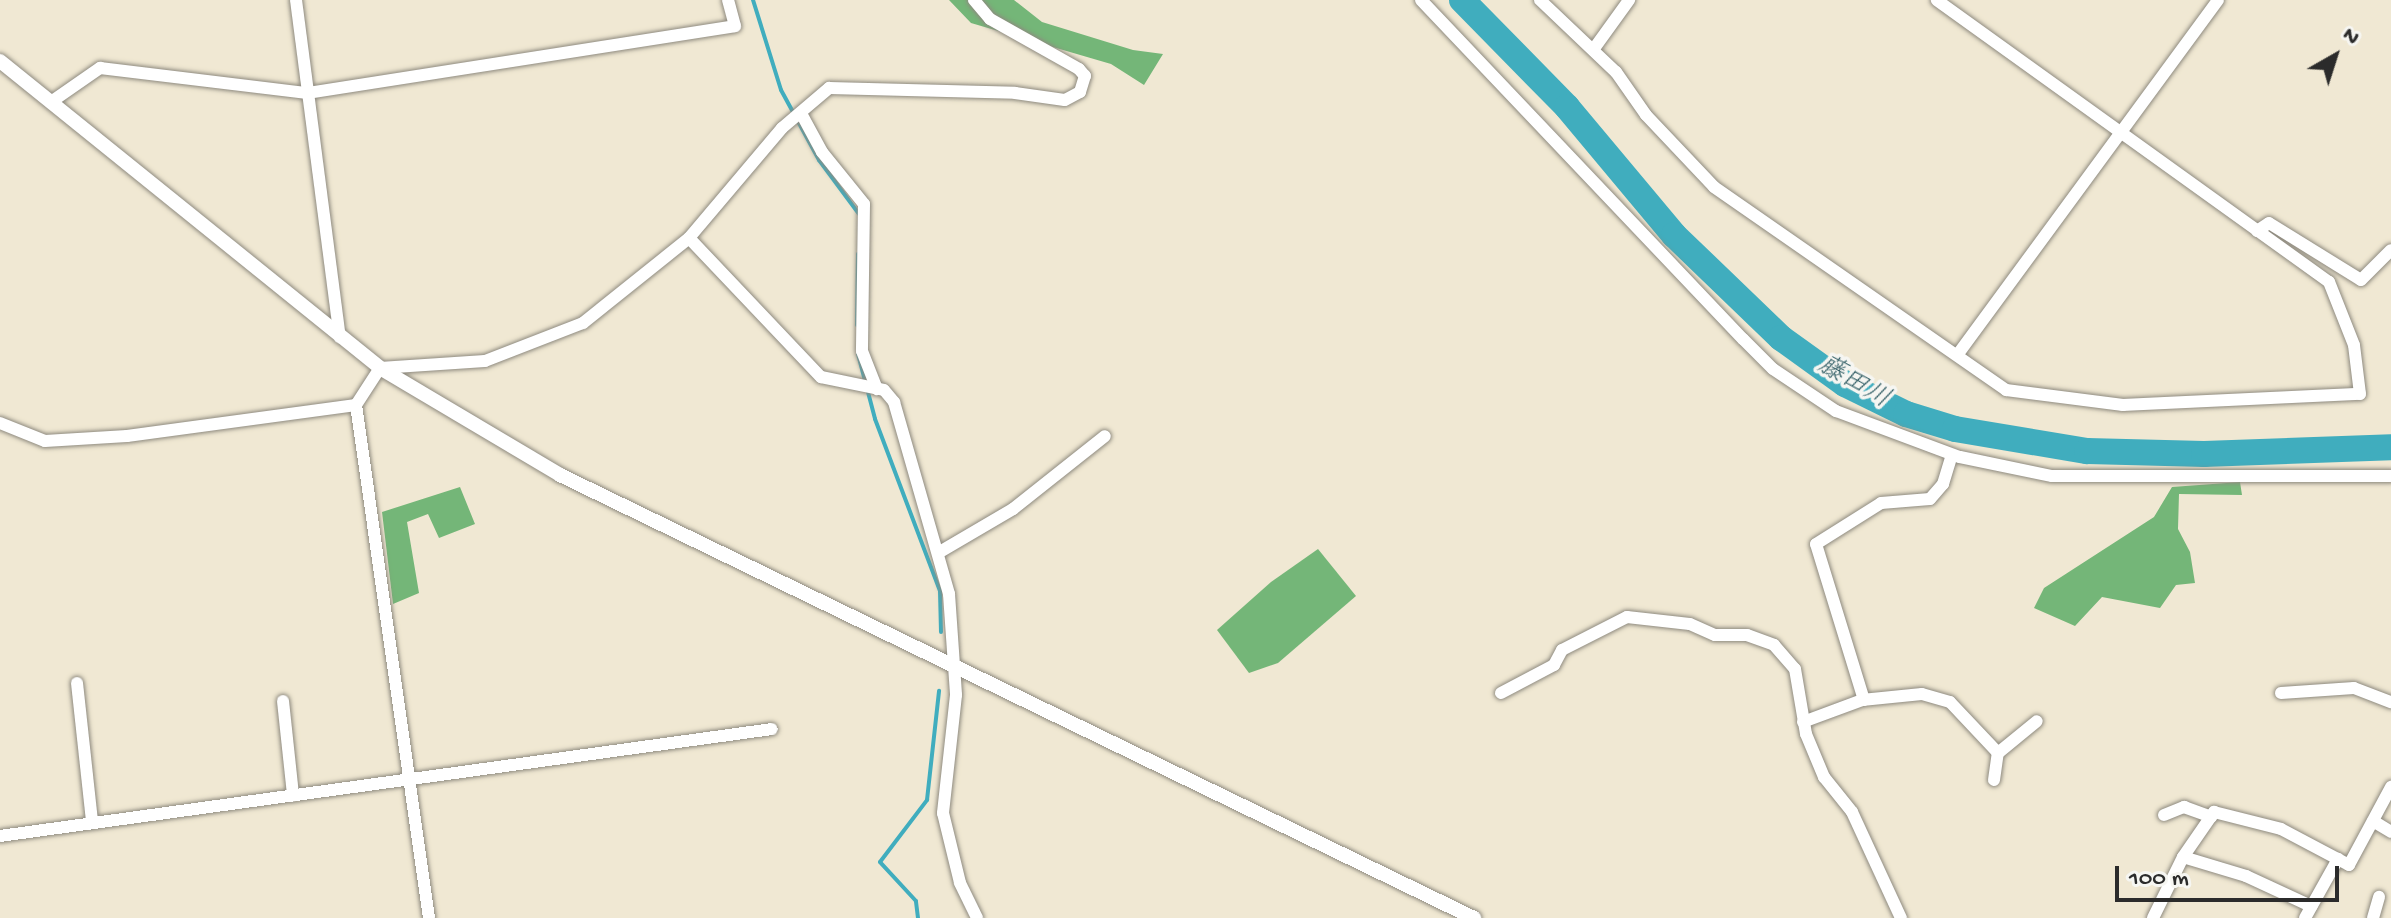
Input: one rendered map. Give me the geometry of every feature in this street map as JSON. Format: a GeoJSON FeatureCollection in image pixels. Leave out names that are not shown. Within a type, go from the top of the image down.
{"type":"FeatureCollection","features":[{"type":"Feature","properties":{"kind":"street"},"geometry":{"type":"LineString","coordinates":[[296,0],[340,337]]}},
{"type":"Feature","properties":{"kind":"street"},"geometry":{"type":"LineString","coordinates":[[51,102],[100,68],[308,93],[735,26],[728,0]]}},
{"type":"Feature","properties":{"kind":"street"},"geometry":{"type":"LineString","coordinates":[[380,368],[485,361],[583,323],[689,238],[772,138],[802,115],[818,94],[837,87],[1015,93],[1065,100],[1080,92],[1085,76],[1079,69],[990,19],[974,0]]}},
{"type":"Feature","properties":{"kind":"street"},"geometry":{"type":"LineString","coordinates":[[1421,0],[1773,369],[1836,411],[1952,455],[2052,476],[2391,476]]}},
{"type":"Feature","properties":{"kind":"street"},"geometry":{"type":"LineString","coordinates":[[1540,0],[1593,50],[1714,187],[2006,390],[2123,405],[2360,394],[2354,345],[2329,282],[1937,0]]}},
{"type":"Feature","properties":{"kind":"street"},"geometry":{"type":"LineString","coordinates":[[1593,50],[1629,0]]}},
{"type":"Feature","properties":{"kind":"street"},"geometry":{"type":"LineString","coordinates":[[1958,354],[2218,0]]}},
{"type":"Feature","properties":{"kind":"street"},"geometry":{"type":"LineString","coordinates":[[0,61],[380,368],[560,475],[1474,918]]}},
{"type":"Feature","properties":{"kind":"street"},"geometry":{"type":"LineString","coordinates":[[802,115],[822,152],[864,204],[862,351],[877,389],[894,402],[910,445],[949,594],[956,695],[943,813],[960,883],[977,918]]}},
{"type":"Feature","properties":{"kind":"street"},"geometry":{"type":"LineString","coordinates":[[2257,231],[2269,223],[2361,280],[2391,250]]}},
{"type":"Feature","properties":{"kind":"street"},"geometry":{"type":"LineString","coordinates":[[689,238],[821,377],[837,385],[877,389]]}},
{"type":"Feature","properties":{"kind":"street"},"geometry":{"type":"LineString","coordinates":[[380,368],[356,405],[412,780],[429,918]]}},
{"type":"Feature","properties":{"kind":"street"},"geometry":{"type":"LineString","coordinates":[[0,423],[54,440],[356,405]]}},
{"type":"Feature","properties":{"kind":"street"},"geometry":{"type":"LineString","coordinates":[[938,553],[1013,509],[1105,436]]}},
{"type":"Feature","properties":{"kind":"street"},"geometry":{"type":"LineString","coordinates":[[1864,700],[1816,544],[1881,503],[1930,499],[1943,484],[1952,455]]}},
{"type":"Feature","properties":{"kind":"street"},"geometry":{"type":"LineString","coordinates":[[1501,693],[1554,665],[1562,650],[1627,617],[1690,624],[1715,635],[1747,635],[1774,645],[1795,669],[1803,722],[1824,777],[1852,812],[1901,918]]}},
{"type":"Feature","properties":{"kind":"street"},"geometry":{"type":"LineString","coordinates":[[77,683],[92,822]]}},
{"type":"Feature","properties":{"kind":"street"},"geometry":{"type":"LineString","coordinates":[[2281,693],[2354,688],[2391,702]]}},
{"type":"Feature","properties":{"kind":"street"},"geometry":{"type":"LineString","coordinates":[[1803,722],[1864,700],[1939,697],[1969,717],[1998,753]]}},
{"type":"Feature","properties":{"kind":"street"},"geometry":{"type":"LineString","coordinates":[[283,701],[293,795]]}},
{"type":"Feature","properties":{"kind":"street"},"geometry":{"type":"LineString","coordinates":[[1994,780],[1998,753],[2037,721]]}},
{"type":"Feature","properties":{"kind":"street"},"geometry":{"type":"LineString","coordinates":[[0,836],[772,729]]}},
{"type":"Feature","properties":{"kind":"street"},"geometry":{"type":"LineString","coordinates":[[2153,918],[2183,857],[2214,812],[2281,829],[2349,865],[2391,787]]}},
{"type":"Feature","properties":{"kind":"street"},"geometry":{"type":"LineString","coordinates":[[2164,815],[2184,807],[2211,817]]}},
{"type":"Feature","properties":{"kind":"street"},"geometry":{"type":"LineString","coordinates":[[2373,821],[2391,832]]}},
{"type":"Feature","properties":{"kind":"street"},"geometry":{"type":"LineString","coordinates":[[2183,857],[2246,876],[2311,906]]}},
{"type":"Feature","properties":{"kind":"street"},"geometry":{"type":"LineString","coordinates":[[2305,918],[2338,859]]}},
{"type":"Feature","properties":{"kind":"street"},"geometry":{"type":"LineString","coordinates":[[2373,918],[2379,897]]}},
{"type":"Feature","properties":{"kind":"green space"},"geometry":{"type":"Polygon","coordinates":[[[949,0],[1014,0],[1042,22],[1133,50],[1163,54],[1144,85],[1111,64],[971,23],[949,0]]]}},
{"type":"Feature","properties":{"kind":"green space"},"geometry":{"type":"Polygon","coordinates":[[[2240,482],[2242,495],[2179,494],[2178,529],[2190,552],[2195,583],[2176,585],[2160,608],[2102,597],[2075,626],[2034,608],[2044,588],[2154,517],[2172,487],[2240,482]]]}},
{"type":"Feature","properties":{"kind":"green space"},"geometry":{"type":"Polygon","coordinates":[[[460,487],[475,524],[439,538],[428,514],[407,522],[419,593],[393,604],[382,512],[460,487]]]}},
{"type":"Feature","properties":{"kind":"green space"},"geometry":{"type":"Polygon","coordinates":[[[1318,549],[1356,596],[1278,663],[1249,673],[1217,630],[1271,582],[1318,549]]]}},
{"type":"Feature","properties":{"kind":"waterway"},"geometry":{"type":"LineString","coordinates":[[753,0],[781,90],[819,160],[859,214]]}},
{"type":"Feature","properties":{"kind":"waterway","name":"藤田川"},"geometry":{"type":"LineString","coordinates":[[1462,0],[1567,107],[1674,235],[1781,338],[1845,384],[1906,414],[1955,429],[2087,451],[2204,454],[2391,447]]}},
{"type":"Feature","properties":{"kind":"waterway"},"geometry":{"type":"LineString","coordinates":[[857,325],[858,254]]}},
{"type":"Feature","properties":{"kind":"waterway"},"geometry":{"type":"LineString","coordinates":[[858,354],[875,419],[940,591],[941,632]]}},
{"type":"Feature","properties":{"kind":"waterway"},"geometry":{"type":"LineString","coordinates":[[918,918],[916,901],[880,862],[927,800],[939,691]]}}]}
